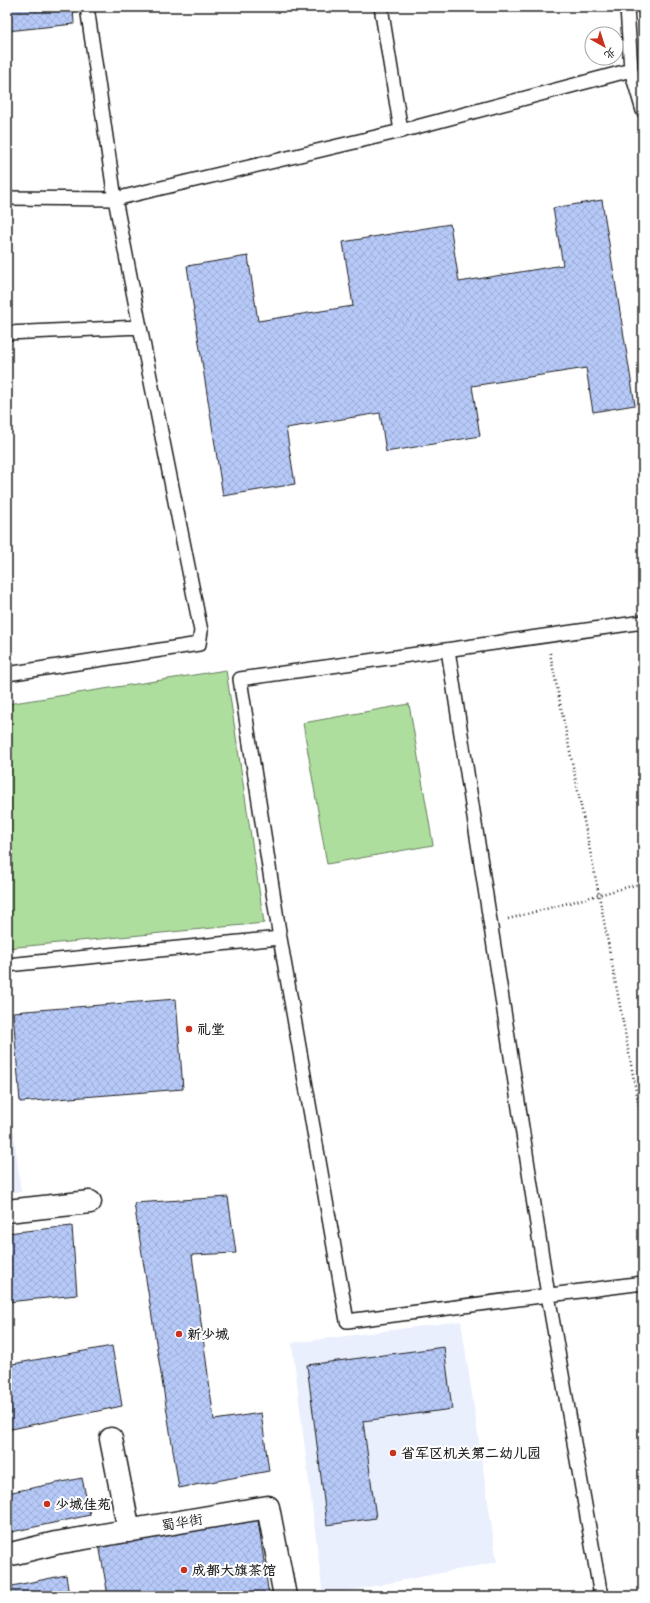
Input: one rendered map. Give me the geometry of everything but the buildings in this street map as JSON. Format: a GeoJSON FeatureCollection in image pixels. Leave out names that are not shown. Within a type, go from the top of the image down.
{"type":"FeatureCollection","features":[{"type":"Feature","properties":{"kind":"street"},"geometry":{"type":"LineString","coordinates":[[7,1211],[90,1202]]}},
{"type":"Feature","properties":{"kind":"street"},"geometry":{"type":"LineString","coordinates":[[111,1439],[129,1531]]}},
{"type":"Feature","properties":{"kind":"street","name":"蜀华街"},"geometry":{"type":"LineString","coordinates":[[7,1555],[56,1543],[268,1507],[285,1596]]}},
{"type":"Feature","properties":{"kind":"lane"},"geometry":{"type":"LineString","coordinates":[[7,674],[199,644],[201,631],[115,199],[87,7]]}},
{"type":"Feature","properties":{"kind":"lane"},"geometry":{"type":"LineString","coordinates":[[381,7],[401,131]]}},
{"type":"Feature","properties":{"kind":"lane"},"geometry":{"type":"LineString","coordinates":[[627,7],[631,70],[643,111]]}},
{"type":"Feature","properties":{"kind":"lane"},"geometry":{"type":"LineString","coordinates":[[7,198],[115,199],[401,131],[631,70]]}},
{"type":"Feature","properties":{"kind":"lane"},"geometry":{"type":"LineString","coordinates":[[7,332],[140,327]]}},
{"type":"Feature","properties":{"kind":"lane"},"geometry":{"type":"LineString","coordinates":[[643,622],[240,679],[280,938],[347,1321],[643,1283]]}},
{"type":"Feature","properties":{"kind":"lane"},"geometry":{"type":"LineString","coordinates":[[448,650],[548,1295],[601,1596]]}},
{"type":"Feature","properties":{"kind":"lane"},"geometry":{"type":"LineString","coordinates":[[7,965],[280,938]]}},
{"type":"Feature","properties":{"kind":"path"},"geometry":{"type":"LineString","coordinates":[[546,636],[599,895],[643,1128]]}},
{"type":"Feature","properties":{"kind":"path"},"geometry":{"type":"LineString","coordinates":[[491,923],[643,883]]}},
{"type":"Feature","properties":{"kind":"shaded area"},"geometry":{"type":"Polygon","coordinates":[[[7,1077],[21,1192],[7,1193],[7,1077]]]}},
{"type":"Feature","properties":{"kind":"shaded area","name":"省军区机关第二幼儿园"},"geometry":{"type":"Polygon","coordinates":[[[461,1321],[497,1562],[323,1596],[292,1343],[461,1321]]]}},
{"type":"Feature","properties":{"kind":"green space"},"geometry":{"type":"Polygon","coordinates":[[[226,670],[264,923],[7,948],[7,704],[226,670]]]}},
{"type":"Feature","properties":{"kind":"green space"},"geometry":{"type":"Polygon","coordinates":[[[409,704],[433,845],[327,864],[303,723],[409,704]]]}},
{"type":"Feature","properties":{"kind":"place","name":"礼堂"},"geometry":{"type":"Point","coordinates":[189,1029]}},
{"type":"Feature","properties":{"kind":"place","name":"新少城"},"geometry":{"type":"Point","coordinates":[179,1334]}},
{"type":"Feature","properties":{"kind":"place","name":"省军区机关第二幼儿园"},"geometry":{"type":"Point","coordinates":[393,1453]}},
{"type":"Feature","properties":{"kind":"place","name":"少城佳苑"},"geometry":{"type":"Point","coordinates":[47,1504]}},
{"type":"Feature","properties":{"kind":"place","name":"成都大旗茶馆"},"geometry":{"type":"Point","coordinates":[184,1570]}}]}
